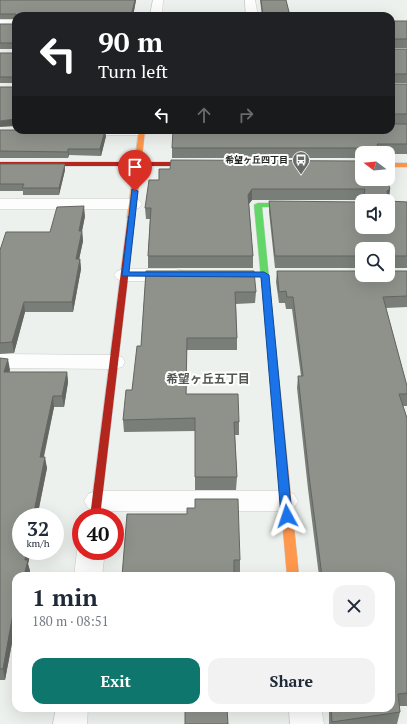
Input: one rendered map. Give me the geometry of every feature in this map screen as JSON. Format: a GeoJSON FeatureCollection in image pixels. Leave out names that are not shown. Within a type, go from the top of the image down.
{"type":"FeatureCollection","features":[{"type":"Feature","properties":{"kind":"street"},"geometry":{"type":"LineString","coordinates":[[156,12],[158,0]]}},
{"type":"Feature","properties":{"kind":"street"},"geometry":{"type":"LineString","coordinates":[[250,0],[252,12]]}},
{"type":"Feature","properties":{"kind":"street"},"geometry":{"type":"LineString","coordinates":[[0,24],[12,24]]}},
{"type":"Feature","properties":{"kind":"street"},"geometry":{"type":"LineString","coordinates":[[96,508],[142,134]]}},
{"type":"Feature","properties":{"kind":"street"},"geometry":{"type":"LineString","coordinates":[[0,164],[209,164]]}},
{"type":"Feature","properties":{"kind":"street"},"geometry":{"type":"LineString","coordinates":[[395,165],[407,165]]}},
{"type":"Feature","properties":{"kind":"street"},"geometry":{"type":"LineString","coordinates":[[0,204],[133,204]]}},
{"type":"Feature","properties":{"kind":"street"},"geometry":{"type":"LineString","coordinates":[[293,572],[258,205],[310,205]]}},
{"type":"Feature","properties":{"kind":"street"},"geometry":{"type":"LineString","coordinates":[[124,275],[194,275]]}},
{"type":"Feature","properties":{"kind":"street"},"geometry":{"type":"LineString","coordinates":[[0,361],[114,362]]}},
{"type":"Feature","properties":{"kind":"street"},"geometry":{"type":"LineString","coordinates":[[120,508],[286,501]]}},
{"type":"Feature","properties":{"kind":"street"},"geometry":{"type":"LineString","coordinates":[[88,572],[90,560]]}},
{"type":"Feature","properties":{"kind":"street"},"geometry":{"type":"LineString","coordinates":[[70,724],[72,712]]}},
{"type":"Feature","properties":{"kind":"street"},"geometry":{"type":"LineString","coordinates":[[305,712],[306,724]]}},
{"type":"Feature","properties":{"kind":"building"},"geometry":{"type":"Polygon","coordinates":[[[0,0],[135,0],[132,12],[12,12],[12,14],[0,14],[0,0]]]}},
{"type":"Feature","properties":{"kind":"building"},"geometry":{"type":"Polygon","coordinates":[[[261,0],[286,0],[289,12],[262,12],[261,0]]]}},
{"type":"Feature","properties":{"kind":"building"},"geometry":{"type":"Polygon","coordinates":[[[395,21],[407,21],[407,39],[395,39],[395,21]]]}},
{"type":"Feature","properties":{"kind":"building"},"geometry":{"type":"Polygon","coordinates":[[[0,24],[12,24],[12,43],[0,43],[0,24]]]}},
{"type":"Feature","properties":{"kind":"building"},"geometry":{"type":"Polygon","coordinates":[[[395,49],[407,49],[407,74],[395,74],[395,49]]]}},
{"type":"Feature","properties":{"kind":"building"},"geometry":{"type":"Polygon","coordinates":[[[0,53],[12,53],[12,77],[0,77],[0,53]]]}},
{"type":"Feature","properties":{"kind":"building"},"geometry":{"type":"Polygon","coordinates":[[[395,84],[407,84],[407,114],[395,114],[395,84]]]}},
{"type":"Feature","properties":{"kind":"building"},"geometry":{"type":"Polygon","coordinates":[[[0,87],[12,87],[12,119],[0,121],[0,87]]]}},
{"type":"Feature","properties":{"kind":"building"},"geometry":{"type":"Polygon","coordinates":[[[395,124],[407,124],[407,144],[377,144],[378,146],[355,146],[355,148],[172,148],[173,134],[395,134],[395,124]]]}},
{"type":"Feature","properties":{"kind":"building"},"geometry":{"type":"Polygon","coordinates":[[[0,130],[12,130],[12,134],[104,134],[100,149],[68,149],[68,152],[0,151],[0,130]]]}},
{"type":"Feature","properties":{"kind":"building"},"geometry":{"type":"Polygon","coordinates":[[[171,160],[355,161],[355,186],[389,186],[390,189],[387,191],[387,194],[364,194],[365,189],[252,189],[248,195],[253,256],[148,256],[151,208],[145,208],[149,180],[159,180],[159,169],[170,169],[171,160]]]}},
{"type":"Feature","properties":{"kind":"building"},"geometry":{"type":"Polygon","coordinates":[[[0,164],[65,164],[59,188],[22,188],[24,184],[0,184],[0,164]]]}},
{"type":"Feature","properties":{"kind":"building"},"geometry":{"type":"Polygon","coordinates":[[[269,201],[355,202],[355,234],[395,234],[395,201],[407,202],[407,256],[395,256],[395,242],[355,242],[355,256],[275,256],[269,201]]]}},
{"type":"Feature","properties":{"kind":"building"},"geometry":{"type":"Polygon","coordinates":[[[84,206],[79,231],[82,231],[76,259],[80,259],[72,302],[24,302],[12,342],[0,343],[0,250],[6,232],[50,232],[57,207],[84,206]]]}},
{"type":"Feature","properties":{"kind":"building"},"geometry":{"type":"Polygon","coordinates":[[[146,271],[254,271],[256,292],[235,292],[237,338],[187,338],[186,394],[238,394],[239,422],[234,422],[237,477],[195,477],[195,418],[123,420],[126,390],[132,390],[137,346],[141,346],[146,271]]]}},
{"type":"Feature","properties":{"kind":"building"},"geometry":{"type":"Polygon","coordinates":[[[277,271],[355,271],[355,282],[395,282],[395,271],[407,271],[407,296],[383,297],[407,386],[407,394],[399,394],[407,418],[407,693],[398,694],[400,712],[332,722],[331,712],[395,712],[395,572],[321,572],[298,376],[303,376],[293,297],[287,297],[286,291],[279,292],[277,271]]]}},
{"type":"Feature","properties":{"kind":"building"},"geometry":{"type":"Polygon","coordinates":[[[0,358],[8,359],[4,372],[67,372],[62,396],[53,396],[40,457],[45,457],[35,508],[12,508],[12,560],[28,560],[25,572],[12,572],[12,619],[3,669],[0,669],[0,358]]]}},
{"type":"Feature","properties":{"kind":"building"},"geometry":{"type":"Polygon","coordinates":[[[195,499],[238,499],[240,560],[234,560],[234,572],[122,572],[127,514],[187,514],[187,508],[195,508],[195,499]]]}},
{"type":"Feature","properties":{"kind":"building"},"geometry":{"type":"Polygon","coordinates":[[[185,712],[227,712],[228,724],[185,724],[185,712]]]}},
{"type":"Feature","properties":{"kind":"traffic: fast"},"geometry":{"type":"LineString","coordinates":[[267,299],[258,205],[298,205]]}},
{"type":"Feature","properties":{"kind":"traffic: slow"},"geometry":{"type":"LineString","coordinates":[[131,218],[142,134]]}},
{"type":"Feature","properties":{"kind":"traffic: slow"},"geometry":{"type":"LineString","coordinates":[[395,165],[407,165]]}},
{"type":"Feature","properties":{"kind":"traffic: slow"},"geometry":{"type":"LineString","coordinates":[[267,299],[293,572]]}},
{"type":"Feature","properties":{"kind":"traffic: jam"},"geometry":{"type":"LineString","coordinates":[[0,164],[201,164]]}},
{"type":"Feature","properties":{"kind":"traffic: jam"},"geometry":{"type":"LineString","coordinates":[[96,508],[131,218]]}},
{"type":"Feature","properties":{"kind":"place","name":"希望ヶ丘四丁目"},"geometry":{"type":"Point","coordinates":[301,175]}},
{"type":"Feature","properties":{"kind":"district","name":"希望ヶ丘五丁目"},"geometry":{"type":"Point","coordinates":[208,379]}},
{"type":"Feature","properties":{"kind":"route"},"geometry":{"type":"LineString","coordinates":[[135,191],[124,275],[264,275],[287,516]]}}]}
